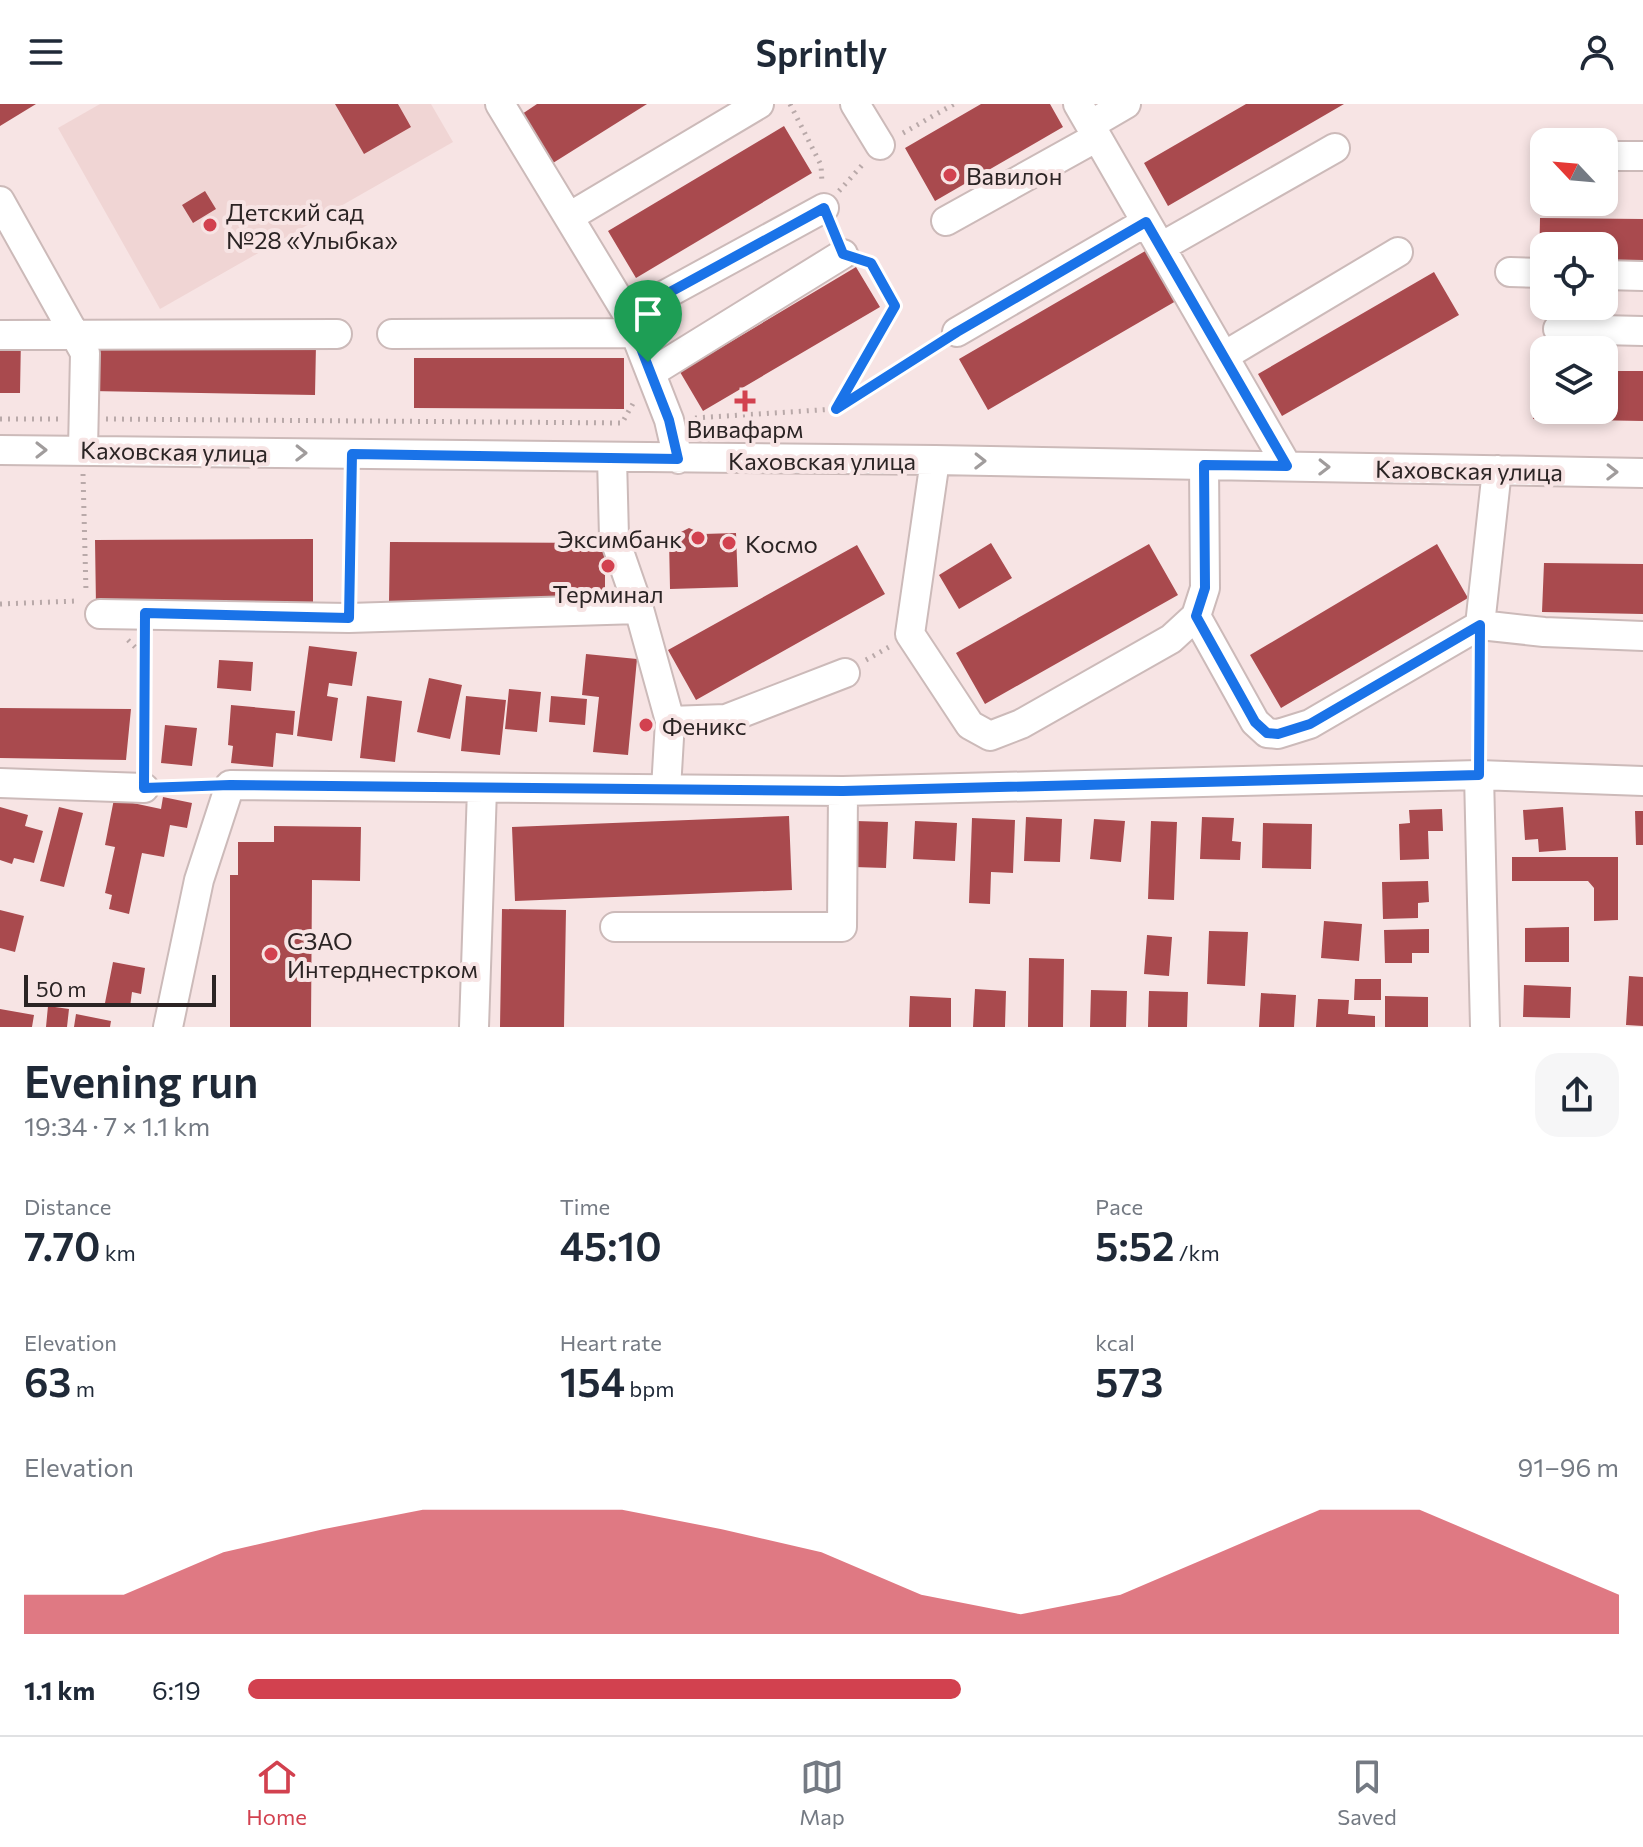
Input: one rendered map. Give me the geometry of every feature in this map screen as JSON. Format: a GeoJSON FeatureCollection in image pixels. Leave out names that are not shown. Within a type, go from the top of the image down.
{"type":"FeatureCollection","features":[{"type":"Feature","properties":{"kind":"street"},"geometry":{"type":"LineString","coordinates":[[500,104],[631,324],[669,420],[678,459]]}},
{"type":"Feature","properties":{"kind":"street"},"geometry":{"type":"LineString","coordinates":[[569,217],[759,104]]}},
{"type":"Feature","properties":{"kind":"street"},"geometry":{"type":"LineString","coordinates":[[855,104],[880,145]]}},
{"type":"Feature","properties":{"kind":"street"},"geometry":{"type":"LineString","coordinates":[[946,221],[1088,122],[1126,104]]}},
{"type":"Feature","properties":{"kind":"street"},"geometry":{"type":"LineString","coordinates":[[1088,122],[1287,466]]}},
{"type":"Feature","properties":{"kind":"street"},"geometry":{"type":"LineString","coordinates":[[1161,247],[1335,148]]}},
{"type":"Feature","properties":{"kind":"street"},"geometry":{"type":"LineString","coordinates":[[1618,156],[1643,156]]}},
{"type":"Feature","properties":{"kind":"street"},"geometry":{"type":"LineString","coordinates":[[0,201],[85,353],[83,450]]}},
{"type":"Feature","properties":{"kind":"street"},"geometry":{"type":"LineString","coordinates":[[392,334],[631,324],[824,208]]}},
{"type":"Feature","properties":{"kind":"street"},"geometry":{"type":"LineString","coordinates":[[957,332],[1146,222]]}},
{"type":"Feature","properties":{"kind":"street"},"geometry":{"type":"LineString","coordinates":[[1224,356],[1398,252]]}},
{"type":"Feature","properties":{"kind":"street"},"geometry":{"type":"LineString","coordinates":[[652,372],[843,254]]}},
{"type":"Feature","properties":{"kind":"street"},"geometry":{"type":"LineString","coordinates":[[1510,272],[1530,273]]}},
{"type":"Feature","properties":{"kind":"street"},"geometry":{"type":"LineString","coordinates":[[1618,275],[1643,276]]}},
{"type":"Feature","properties":{"kind":"street"},"geometry":{"type":"LineString","coordinates":[[1558,329],[1643,331]]}},
{"type":"Feature","properties":{"kind":"street"},"geometry":{"type":"LineString","coordinates":[[0,335],[337,334]]}},
{"type":"Feature","properties":{"kind":"street","name":"Каховская улица"},"geometry":{"type":"LineString","coordinates":[[0,450],[935,460],[1643,473]]}},
{"type":"Feature","properties":{"kind":"street"},"geometry":{"type":"LineString","coordinates":[[612,458],[614,537],[639,609],[670,721],[666,789]]}},
{"type":"Feature","properties":{"kind":"street"},"geometry":{"type":"LineString","coordinates":[[935,460],[910,634],[970,725],[990,736],[1021,724],[1171,639],[1196,616],[1205,588],[1204,465]]}},
{"type":"Feature","properties":{"kind":"street"},"geometry":{"type":"LineString","coordinates":[[1480,625],[1497,470]]}},
{"type":"Feature","properties":{"kind":"street"},"geometry":{"type":"LineString","coordinates":[[100,614],[349,618],[639,609]]}},
{"type":"Feature","properties":{"kind":"street"},"geometry":{"type":"LineString","coordinates":[[1196,616],[1255,722],[1267,733],[1278,734],[1310,724],[1480,625],[1544,632],[1643,636]]}},
{"type":"Feature","properties":{"kind":"street"},"geometry":{"type":"LineString","coordinates":[[670,721],[726,719],[845,673]]}},
{"type":"Feature","properties":{"kind":"street"},"geometry":{"type":"LineString","coordinates":[[1479,775],[1485,1027]]}},
{"type":"Feature","properties":{"kind":"street"},"geometry":{"type":"LineString","coordinates":[[168,1027],[199,880],[230,785],[843,791],[1479,775],[1643,781]]}},
{"type":"Feature","properties":{"kind":"street"},"geometry":{"type":"LineString","coordinates":[[0,783],[144,788]]}},
{"type":"Feature","properties":{"kind":"street"},"geometry":{"type":"LineString","coordinates":[[474,1027],[482,789]]}},
{"type":"Feature","properties":{"kind":"street"},"geometry":{"type":"LineString","coordinates":[[615,927],[842,927],[843,791]]}},
{"type":"Feature","properties":{"kind":"path"},"geometry":{"type":"LineString","coordinates":[[790,104],[821,165],[824,208]]}},
{"type":"Feature","properties":{"kind":"path"},"geometry":{"type":"LineString","coordinates":[[824,208],[880,145],[954,104]]}},
{"type":"Feature","properties":{"kind":"path"},"geometry":{"type":"LineString","coordinates":[[836,409],[895,306],[871,263],[843,254]]}},
{"type":"Feature","properties":{"kind":"path"},"geometry":{"type":"LineString","coordinates":[[0,419],[622,423],[836,409],[957,332]]}},
{"type":"Feature","properties":{"kind":"path"},"geometry":{"type":"LineString","coordinates":[[622,423],[652,372]]}},
{"type":"Feature","properties":{"kind":"path"},"geometry":{"type":"LineString","coordinates":[[0,604],[86,601],[83,450]]}},
{"type":"Feature","properties":{"kind":"path"},"geometry":{"type":"LineString","coordinates":[[349,618],[352,454]]}},
{"type":"Feature","properties":{"kind":"path"},"geometry":{"type":"LineString","coordinates":[[145,613],[144,788],[230,785]]}},
{"type":"Feature","properties":{"kind":"path"},"geometry":{"type":"LineString","coordinates":[[100,614],[145,656]]}},
{"type":"Feature","properties":{"kind":"path"},"geometry":{"type":"LineString","coordinates":[[1479,775],[1480,625]]}},
{"type":"Feature","properties":{"kind":"path"},"geometry":{"type":"LineString","coordinates":[[845,673],[910,634]]}},
{"type":"Feature","properties":{"kind":"shaded area","name":"Детский сад №28 «Улыбка»"},"geometry":{"type":"Polygon","coordinates":[[[100,104],[431,104],[453,142],[160,309],[58,128],[100,104]]]}},
{"type":"Feature","properties":{"kind":"building"},"geometry":{"type":"Polygon","coordinates":[[[0,104],[36,104],[0,126],[0,104]]]}},
{"type":"Feature","properties":{"kind":"building"},"geometry":{"type":"Polygon","coordinates":[[[335,104],[398,104],[411,127],[364,154],[335,104]]]}},
{"type":"Feature","properties":{"kind":"building"},"geometry":{"type":"Polygon","coordinates":[[[537,104],[647,104],[553,163],[522,114],[537,104]]]}},
{"type":"Feature","properties":{"kind":"building","name":"Вавилон"},"geometry":{"type":"Polygon","coordinates":[[[981,104],[1050,104],[1063,127],[935,201],[905,148],[981,104]]]}},
{"type":"Feature","properties":{"kind":"building"},"geometry":{"type":"Polygon","coordinates":[[[1246,104],[1344,104],[1168,206],[1144,163],[1246,104]]]}},
{"type":"Feature","properties":{"kind":"building"},"geometry":{"type":"Polygon","coordinates":[[[784,126],[812,173],[636,278],[608,231],[784,126]]]}},
{"type":"Feature","properties":{"kind":"building"},"geometry":{"type":"Polygon","coordinates":[[[205,191],[216,209],[193,223],[182,205],[205,191]]]}},
{"type":"Feature","properties":{"kind":"building"},"geometry":{"type":"Polygon","coordinates":[[[1540,218],[1643,219],[1643,269],[1618,268],[1618,232],[1540,232],[1540,218]]]}},
{"type":"Feature","properties":{"kind":"building"},"geometry":{"type":"Polygon","coordinates":[[[1147,250],[1176,301],[988,410],[959,359],[1147,250]]]}},
{"type":"Feature","properties":{"kind":"building"},"geometry":{"type":"Polygon","coordinates":[[[856,267],[880,307],[703,411],[680,372],[856,267]]]}},
{"type":"Feature","properties":{"kind":"building"},"geometry":{"type":"Polygon","coordinates":[[[1434,272],[1459,315],[1282,416],[1258,374],[1434,272]]]}},
{"type":"Feature","properties":{"kind":"building"},"geometry":{"type":"Polygon","coordinates":[[[0,337],[21,337],[20,393],[0,393],[0,337]]]}},
{"type":"Feature","properties":{"kind":"building"},"geometry":{"type":"Polygon","coordinates":[[[92,340],[316,344],[315,395],[91,391],[92,340]]]}},
{"type":"Feature","properties":{"kind":"building"},"geometry":{"type":"Polygon","coordinates":[[[414,358],[624,358],[624,409],[414,408],[414,358]]]}},
{"type":"Feature","properties":{"kind":"building"},"geometry":{"type":"Polygon","coordinates":[[[1618,371],[1643,371],[1643,421],[1618,421],[1618,371]]]}},
{"type":"Feature","properties":{"kind":"building"},"geometry":{"type":"Polygon","coordinates":[[[689,528],[703,534],[736,533],[738,587],[670,589],[669,538],[689,528]]]}},
{"type":"Feature","properties":{"kind":"building"},"geometry":{"type":"Polygon","coordinates":[[[313,539],[313,604],[96,606],[95,540],[313,539]]]}},
{"type":"Feature","properties":{"kind":"building"},"geometry":{"type":"Polygon","coordinates":[[[390,542],[605,543],[605,603],[389,602],[390,542]]]}},
{"type":"Feature","properties":{"kind":"building"},"geometry":{"type":"Polygon","coordinates":[[[991,543],[1012,578],[959,609],[939,575],[991,543]]]}},
{"type":"Feature","properties":{"kind":"building"},"geometry":{"type":"Polygon","coordinates":[[[1149,544],[1178,595],[985,704],[956,653],[1149,544]]]}},
{"type":"Feature","properties":{"kind":"building"},"geometry":{"type":"Polygon","coordinates":[[[1437,544],[1468,598],[1281,708],[1250,655],[1437,544]]]}},
{"type":"Feature","properties":{"kind":"building"},"geometry":{"type":"Polygon","coordinates":[[[857,545],[885,594],[696,700],[668,650],[857,545]]]}},
{"type":"Feature","properties":{"kind":"building"},"geometry":{"type":"Polygon","coordinates":[[[1544,563],[1643,564],[1643,614],[1542,612],[1544,563]]]}},
{"type":"Feature","properties":{"kind":"building"},"geometry":{"type":"Polygon","coordinates":[[[309,646],[357,652],[352,686],[329,683],[327,696],[338,698],[332,741],[297,736],[309,646]]]}},
{"type":"Feature","properties":{"kind":"building"},"geometry":{"type":"Polygon","coordinates":[[[586,654],[637,659],[628,755],[593,752],[599,697],[582,695],[586,654]]]}},
{"type":"Feature","properties":{"kind":"building"},"geometry":{"type":"Polygon","coordinates":[[[219,660],[253,662],[251,691],[217,688],[219,660]]]}},
{"type":"Feature","properties":{"kind":"building"},"geometry":{"type":"Polygon","coordinates":[[[429,678],[462,685],[450,739],[417,732],[429,678]]]}},
{"type":"Feature","properties":{"kind":"building"},"geometry":{"type":"Polygon","coordinates":[[[509,689],[541,692],[537,732],[505,729],[509,689]]]}},
{"type":"Feature","properties":{"kind":"building"},"geometry":{"type":"Polygon","coordinates":[[[367,696],[402,701],[395,762],[360,758],[367,696]]]}},
{"type":"Feature","properties":{"kind":"building"},"geometry":{"type":"Polygon","coordinates":[[[466,696],[506,700],[500,755],[461,751],[466,696]]]}},
{"type":"Feature","properties":{"kind":"building"},"geometry":{"type":"Polygon","coordinates":[[[551,696],[587,699],[585,725],[549,722],[551,696]]]}},
{"type":"Feature","properties":{"kind":"building"},"geometry":{"type":"Polygon","coordinates":[[[231,705],[295,711],[293,735],[276,733],[273,767],[231,763],[233,746],[228,745],[231,705]]]}},
{"type":"Feature","properties":{"kind":"building"},"geometry":{"type":"Polygon","coordinates":[[[0,708],[131,709],[126,760],[0,758],[0,708]]]}},
{"type":"Feature","properties":{"kind":"building"},"geometry":{"type":"Polygon","coordinates":[[[165,725],[197,728],[192,766],[161,763],[165,725]]]}},
{"type":"Feature","properties":{"kind":"building"},"geometry":{"type":"Polygon","coordinates":[[[163,797],[192,803],[187,828],[170,825],[164,857],[142,853],[129,914],[109,909],[112,895],[105,893],[115,847],[105,845],[114,799],[161,809],[163,797]]]}},
{"type":"Feature","properties":{"kind":"building"},"geometry":{"type":"Polygon","coordinates":[[[0,807],[28,815],[25,826],[43,831],[34,863],[14,858],[12,864],[0,860],[0,807]]]}},
{"type":"Feature","properties":{"kind":"building"},"geometry":{"type":"Polygon","coordinates":[[[59,807],[83,813],[64,887],[40,881],[59,807]]]}},
{"type":"Feature","properties":{"kind":"building"},"geometry":{"type":"Polygon","coordinates":[[[1563,807],[1566,850],[1539,852],[1538,839],[1525,840],[1523,810],[1563,807]]]}},
{"type":"Feature","properties":{"kind":"building"},"geometry":{"type":"Polygon","coordinates":[[[1442,809],[1443,831],[1428,831],[1429,859],[1400,860],[1399,824],[1410,823],[1409,810],[1442,809]]]}},
{"type":"Feature","properties":{"kind":"building"},"geometry":{"type":"Polygon","coordinates":[[[1635,811],[1643,811],[1643,845],[1636,845],[1635,811]]]}},
{"type":"Feature","properties":{"kind":"building"},"geometry":{"type":"Polygon","coordinates":[[[789,816],[792,890],[515,901],[512,827],[789,816]]]}},
{"type":"Feature","properties":{"kind":"building"},"geometry":{"type":"Polygon","coordinates":[[[1026,817],[1062,819],[1060,862],[1024,861],[1026,817]]]}},
{"type":"Feature","properties":{"kind":"building"},"geometry":{"type":"Polygon","coordinates":[[[1202,817],[1234,818],[1232,841],[1241,842],[1240,860],[1200,859],[1202,817]]]}},
{"type":"Feature","properties":{"kind":"building"},"geometry":{"type":"Polygon","coordinates":[[[972,818],[1015,820],[1013,873],[991,872],[990,904],[969,903],[972,818]]]}},
{"type":"Feature","properties":{"kind":"building"},"geometry":{"type":"Polygon","coordinates":[[[1094,819],[1125,821],[1121,862],[1090,859],[1094,819]]]}},
{"type":"Feature","properties":{"kind":"building"},"geometry":{"type":"Polygon","coordinates":[[[856,821],[888,822],[886,868],[854,867],[856,821]]]}},
{"type":"Feature","properties":{"kind":"building"},"geometry":{"type":"Polygon","coordinates":[[[915,821],[957,823],[955,861],[913,859],[915,821]]]}},
{"type":"Feature","properties":{"kind":"building"},"geometry":{"type":"Polygon","coordinates":[[[1151,821],[1177,822],[1174,900],[1148,899],[1151,821]]]}},
{"type":"Feature","properties":{"kind":"building"},"geometry":{"type":"Polygon","coordinates":[[[1263,823],[1312,824],[1311,869],[1262,868],[1263,823]]]}},
{"type":"Feature","properties":{"kind":"building","name":"СЗАО Интерднестрком"},"geometry":{"type":"Polygon","coordinates":[[[274,826],[361,827],[360,881],[312,880],[311,1027],[230,1027],[230,875],[238,875],[238,842],[274,842],[274,826]]]}},
{"type":"Feature","properties":{"kind":"building"},"geometry":{"type":"Polygon","coordinates":[[[1512,857],[1618,857],[1618,920],[1594,921],[1594,888],[1588,881],[1512,881],[1512,857]]]}},
{"type":"Feature","properties":{"kind":"building"},"geometry":{"type":"Polygon","coordinates":[[[1428,881],[1429,902],[1418,903],[1418,918],[1383,919],[1382,882],[1428,881]]]}},
{"type":"Feature","properties":{"kind":"building"},"geometry":{"type":"Polygon","coordinates":[[[502,909],[566,910],[564,1027],[500,1027],[502,909]]]}},
{"type":"Feature","properties":{"kind":"building"},"geometry":{"type":"Polygon","coordinates":[[[0,910],[24,916],[15,952],[0,948],[0,910]]]}},
{"type":"Feature","properties":{"kind":"building"},"geometry":{"type":"Polygon","coordinates":[[[1324,921],[1362,924],[1359,961],[1321,958],[1324,921]]]}},
{"type":"Feature","properties":{"kind":"building"},"geometry":{"type":"Polygon","coordinates":[[[1569,927],[1569,962],[1525,962],[1525,928],[1569,927]]]}},
{"type":"Feature","properties":{"kind":"building"},"geometry":{"type":"Polygon","coordinates":[[[1429,929],[1429,953],[1412,953],[1412,963],[1385,963],[1384,930],[1429,929]]]}},
{"type":"Feature","properties":{"kind":"building"},"geometry":{"type":"Polygon","coordinates":[[[1209,931],[1248,932],[1245,986],[1207,984],[1209,931]]]}},
{"type":"Feature","properties":{"kind":"building"},"geometry":{"type":"Polygon","coordinates":[[[1147,935],[1172,937],[1169,976],[1144,974],[1147,935]]]}},
{"type":"Feature","properties":{"kind":"building"},"geometry":{"type":"Polygon","coordinates":[[[1029,958],[1064,959],[1063,1027],[1028,1027],[1029,958]]]}},
{"type":"Feature","properties":{"kind":"building"},"geometry":{"type":"Polygon","coordinates":[[[113,962],[145,968],[141,994],[132,992],[130,1007],[105,1003],[113,962]]]}},
{"type":"Feature","properties":{"kind":"building"},"geometry":{"type":"Polygon","coordinates":[[[1629,976],[1643,977],[1643,1026],[1626,1025],[1629,976]]]}},
{"type":"Feature","properties":{"kind":"building"},"geometry":{"type":"Polygon","coordinates":[[[1355,979],[1381,979],[1381,1000],[1354,1000],[1355,979]]]}},
{"type":"Feature","properties":{"kind":"building"},"geometry":{"type":"Polygon","coordinates":[[[1524,985],[1571,987],[1570,1018],[1523,1017],[1524,985]]]}},
{"type":"Feature","properties":{"kind":"building"},"geometry":{"type":"Polygon","coordinates":[[[975,989],[1006,991],[1005,1027],[973,1027],[975,989]]]}},
{"type":"Feature","properties":{"kind":"building"},"geometry":{"type":"Polygon","coordinates":[[[1091,990],[1127,991],[1126,1027],[1090,1027],[1091,990]]]}},
{"type":"Feature","properties":{"kind":"building"},"geometry":{"type":"Polygon","coordinates":[[[1149,991],[1188,992],[1187,1027],[1148,1027],[1149,991]]]}},
{"type":"Feature","properties":{"kind":"building"},"geometry":{"type":"Polygon","coordinates":[[[1261,993],[1296,995],[1294,1027],[1259,1027],[1261,993]]]}},
{"type":"Feature","properties":{"kind":"building"},"geometry":{"type":"Polygon","coordinates":[[[910,996],[951,998],[951,1027],[909,1027],[910,996]]]}},
{"type":"Feature","properties":{"kind":"building"},"geometry":{"type":"Polygon","coordinates":[[[1385,996],[1428,997],[1428,1027],[1385,1027],[1385,996]]]}},
{"type":"Feature","properties":{"kind":"building"},"geometry":{"type":"Polygon","coordinates":[[[1318,999],[1349,1000],[1348,1014],[1375,1016],[1375,1027],[1316,1027],[1318,999]]]}},
{"type":"Feature","properties":{"kind":"building"},"geometry":{"type":"Polygon","coordinates":[[[48,1006],[69,1009],[67,1027],[46,1027],[48,1006]]]}},
{"type":"Feature","properties":{"kind":"building"},"geometry":{"type":"Polygon","coordinates":[[[0,1009],[34,1015],[32,1027],[0,1027],[0,1009]]]}},
{"type":"Feature","properties":{"kind":"building"},"geometry":{"type":"Polygon","coordinates":[[[76,1014],[111,1021],[110,1027],[74,1027],[76,1014]]]}},
{"type":"Feature","properties":{"kind":"place","name":"Вавилон"},"geometry":{"type":"Point","coordinates":[950,175]}},
{"type":"Feature","properties":{"kind":"place","name":"Детский сад №28 «Улыбка»"},"geometry":{"type":"Point","coordinates":[210,225]}},
{"type":"Feature","properties":{"kind":"place","name":"Вивафарм"},"geometry":{"type":"Point","coordinates":[745,401]}},
{"type":"Feature","properties":{"kind":"place","name":"Эксимбанк"},"geometry":{"type":"Point","coordinates":[698,538]}},
{"type":"Feature","properties":{"kind":"place","name":"Космо"},"geometry":{"type":"Point","coordinates":[729,543]}},
{"type":"Feature","properties":{"kind":"place","name":"Терминал"},"geometry":{"type":"Point","coordinates":[608,566]}},
{"type":"Feature","properties":{"kind":"place","name":"Феникс"},"geometry":{"type":"Point","coordinates":[646,725]}},
{"type":"Feature","properties":{"kind":"place","name":"СЗАО Интерднестрком"},"geometry":{"type":"Point","coordinates":[271,954]}},
{"type":"Feature","properties":{"kind":"route"},"geometry":{"type":"LineString","coordinates":[[824,208],[843,254],[871,263],[895,306],[836,409],[957,332],[1146,222],[1287,466],[1204,465],[1205,588],[1196,616],[1255,722],[1267,733],[1278,734],[1310,724],[1480,625],[1479,775],[843,791],[230,785],[144,788],[145,613],[349,618],[352,454],[678,459],[669,420],[648,362],[628,315],[824,208]]}}]}
